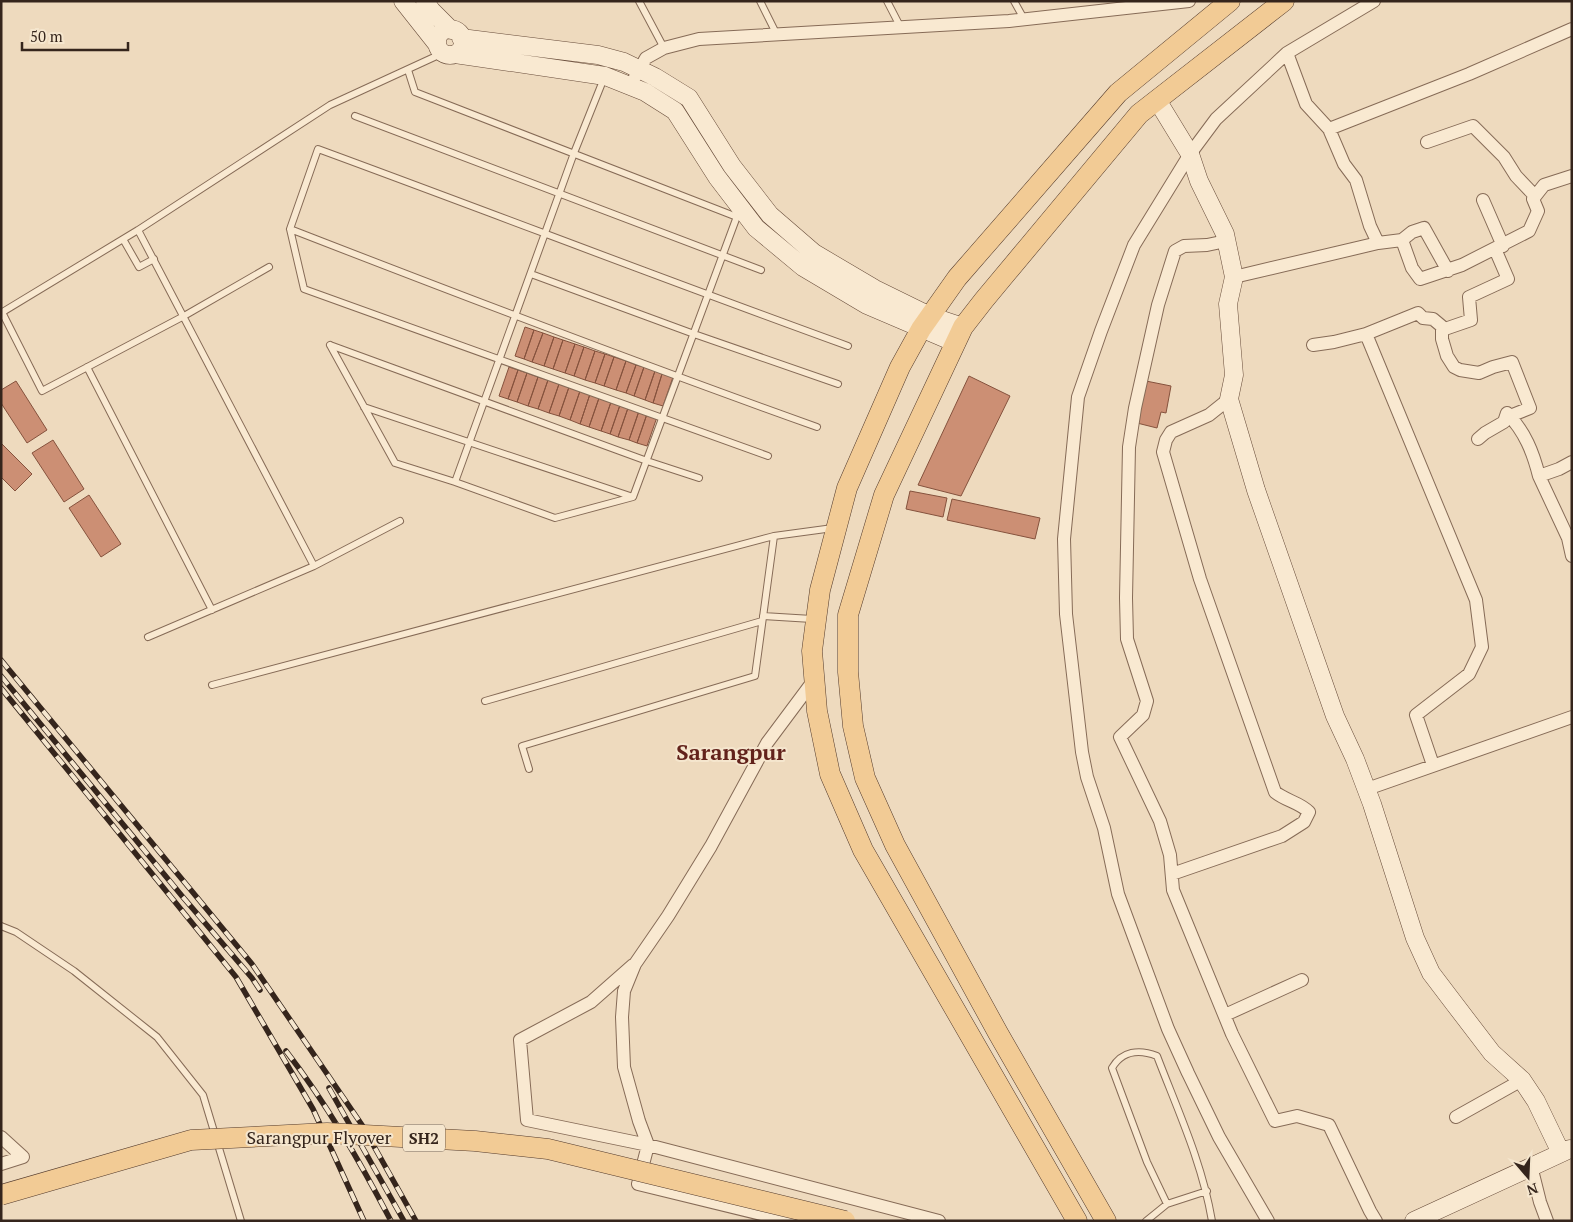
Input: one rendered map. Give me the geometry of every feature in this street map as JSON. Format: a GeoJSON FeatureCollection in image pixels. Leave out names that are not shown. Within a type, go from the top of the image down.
{"type":"FeatureCollection","features":[{"type":"Feature","properties":{"kind":"main road"},"geometry":{"type":"LineString","coordinates":[[1069,1216],[863,850],[830,774],[817,711],[814,680],[812,651],[816,620],[820,590],[847,488],[900,366],[926,322],[957,278],[1118,93],[1230,1]]}},
{"type":"Feature","properties":{"kind":"main road"},"geometry":{"type":"LineString","coordinates":[[1107,1218],[895,845],[865,778],[853,726],[848,672],[848,614],[884,495],[959,335],[984,300],[1139,114],[1284,1]]}},
{"type":"Feature","properties":{"kind":"main road","name":"Sarangpur Flyover"},"geometry":{"type":"LineString","coordinates":[[1,1195],[191,1140],[327,1133],[476,1141],[548,1149],[845,1221]]}},
{"type":"Feature","properties":{"kind":"street"},"geometry":{"type":"LineString","coordinates":[[403,1],[450,44],[605,76],[645,92],[675,111],[738,212],[804,267],[867,305],[926,322],[959,335]]}},
{"type":"Feature","properties":{"kind":"street"},"geometry":{"type":"LineString","coordinates":[[425,1],[450,44]]}},
{"type":"Feature","properties":{"kind":"street"},"geometry":{"type":"LineString","coordinates":[[631,86],[646,58],[664,48],[698,39],[1024,19],[1189,1]]}},
{"type":"Feature","properties":{"kind":"street"},"geometry":{"type":"LineString","coordinates":[[1268,1221],[1218,1137],[1188,1073],[1168,1029],[1118,894],[1104,828],[1087,777],[1082,752],[1066,614],[1064,538],[1078,397],[1134,245],[1190,154],[1216,120],[1286,53],[1374,1]]}},
{"type":"Feature","properties":{"kind":"street"},"geometry":{"type":"LineString","coordinates":[[1329,129],[1470,74],[1572,29]]}},
{"type":"Feature","properties":{"kind":"street"},"geometry":{"type":"LineString","coordinates":[[450,44],[598,56],[624,62],[655,77],[689,98],[732,166],[770,215],[814,252],[926,322]]}},
{"type":"Feature","properties":{"kind":"street"},"geometry":{"type":"LineString","coordinates":[[1286,53],[1306,104],[1329,129],[1344,164],[1356,180],[1370,226],[1378,243]]}},
{"type":"Feature","properties":{"kind":"street"},"geometry":{"type":"LineString","coordinates":[[1157,100],[1190,154],[1199,181],[1226,241],[1234,276],[1228,304],[1234,375],[1229,399],[1256,490],[1332,707],[1366,789],[1415,938],[1431,973],[1492,1053],[1522,1080],[1566,1151],[1421,1219]]}},
{"type":"Feature","properties":{"kind":"street"},"geometry":{"type":"LineString","coordinates":[[1427,142],[1473,126],[1504,157],[1516,176],[1535,196]]}},
{"type":"Feature","properties":{"kind":"street"},"geometry":{"type":"LineString","coordinates":[[1402,240],[1412,268],[1420,279],[1448,270],[1499,248],[1529,231],[1538,211],[1533,199],[1535,196],[1544,185],[1572,176]]}},
{"type":"Feature","properties":{"kind":"street"},"geometry":{"type":"LineString","coordinates":[[1483,200],[1508,279],[1469,297],[1471,320],[1442,330],[1442,339],[1447,356],[1454,367],[1460,370],[1479,373],[1512,362],[1530,408],[1510,416]]}},
{"type":"Feature","properties":{"kind":"street"},"geometry":{"type":"LineString","coordinates":[[1234,276],[1378,243],[1402,240],[1412,232],[1424,228],[1448,270]]}},
{"type":"Feature","properties":{"kind":"street"},"geometry":{"type":"LineString","coordinates":[[1226,241],[1207,245],[1184,246],[1175,251],[1158,305],[1134,408],[1129,447],[1127,639],[1147,701],[1143,715],[1120,737],[1160,821],[1170,855],[1173,890],[1225,1016],[1275,1121],[1297,1116],[1329,1125],[1376,1221]]}},
{"type":"Feature","properties":{"kind":"street"},"geometry":{"type":"LineString","coordinates":[[1314,345],[1366,334],[1418,313],[1423,318],[1433,319],[1445,329]]}},
{"type":"Feature","properties":{"kind":"street"},"geometry":{"type":"LineString","coordinates":[[1366,334],[1476,600],[1482,647],[1469,674],[1416,714],[1433,766]]}},
{"type":"Feature","properties":{"kind":"street"},"geometry":{"type":"LineString","coordinates":[[1172,874],[1282,836],[1304,822],[1309,812],[1301,805],[1283,799],[1274,792],[1200,579],[1163,452],[1166,440],[1171,432],[1209,415],[1229,399]]}},
{"type":"Feature","properties":{"kind":"street"},"geometry":{"type":"LineString","coordinates":[[1478,439],[1504,422],[1507,413],[1510,416],[1526,438],[1534,455],[1539,476],[1568,538],[1572,556]]}},
{"type":"Feature","properties":{"kind":"street"},"geometry":{"type":"LineString","coordinates":[[1539,476],[1572,462]]}},
{"type":"Feature","properties":{"kind":"street"},"geometry":{"type":"LineString","coordinates":[[790,1221],[638,1184],[648,1145],[624,1067],[622,1046],[624,991],[635,964],[668,916],[711,846],[768,743],[814,680]]}},
{"type":"Feature","properties":{"kind":"street"},"geometry":{"type":"LineString","coordinates":[[1366,789],[1572,716]]}},
{"type":"Feature","properties":{"kind":"street"},"geometry":{"type":"LineString","coordinates":[[635,964],[591,1002],[520,1040],[527,1120],[648,1145],[939,1221]]}},
{"type":"Feature","properties":{"kind":"street"},"geometry":{"type":"LineString","coordinates":[[1225,1016],[1302,980]]}},
{"type":"Feature","properties":{"kind":"street"},"geometry":{"type":"LineString","coordinates":[[1456,1117],[1522,1080]]}},
{"type":"Feature","properties":{"kind":"street"},"geometry":{"type":"LineString","coordinates":[[1,1137],[23,1157],[1,1164]]}},
{"type":"Feature","properties":{"kind":"street"},"geometry":{"type":"LineString","coordinates":[[1531,1166],[1540,1202],[1548,1221]]}},
{"type":"Feature","properties":{"kind":"lane"},"geometry":{"type":"LineString","coordinates":[[639,1],[664,48]]}},
{"type":"Feature","properties":{"kind":"lane"},"geometry":{"type":"LineString","coordinates":[[760,1],[777,35]]}},
{"type":"Feature","properties":{"kind":"lane"},"geometry":{"type":"LineString","coordinates":[[887,1],[901,28]]}},
{"type":"Feature","properties":{"kind":"lane"},"geometry":{"type":"LineString","coordinates":[[1014,1],[1024,19]]}},
{"type":"Feature","properties":{"kind":"lane"},"geometry":{"type":"LineString","coordinates":[[269,267],[184,316],[42,391],[2,313],[124,239],[330,105],[408,70],[450,44]]}},
{"type":"Feature","properties":{"kind":"lane"},"geometry":{"type":"LineString","coordinates":[[408,70],[416,92],[574,153],[738,212],[634,497]]}},
{"type":"Feature","properties":{"kind":"lane"},"geometry":{"type":"LineString","coordinates":[[455,482],[574,153],[605,76]]}},
{"type":"Feature","properties":{"kind":"lane"},"geometry":{"type":"LineString","coordinates":[[355,116],[762,270]]}},
{"type":"Feature","properties":{"kind":"lane"},"geometry":{"type":"LineString","coordinates":[[768,456],[304,290],[290,229],[318,149],[848,346]]}},
{"type":"Feature","properties":{"kind":"lane"},"geometry":{"type":"LineString","coordinates":[[290,229],[515,317],[678,378],[817,427]]}},
{"type":"Feature","properties":{"kind":"lane"},"geometry":{"type":"LineString","coordinates":[[138,230],[314,566]]}},
{"type":"Feature","properties":{"kind":"lane"},"geometry":{"type":"LineString","coordinates":[[124,239],[139,267],[154,259]]}},
{"type":"Feature","properties":{"kind":"lane"},"geometry":{"type":"LineString","coordinates":[[531,274],[694,334],[838,384]]}},
{"type":"Feature","properties":{"kind":"lane"},"geometry":{"type":"LineString","coordinates":[[634,497],[555,518],[455,482],[395,463],[330,345],[647,461],[699,478]]}},
{"type":"Feature","properties":{"kind":"lane"},"geometry":{"type":"LineString","coordinates":[[86,368],[212,610]]}},
{"type":"Feature","properties":{"kind":"lane"},"geometry":{"type":"LineString","coordinates":[[364,407],[634,497]]}},
{"type":"Feature","properties":{"kind":"lane"},"geometry":{"type":"LineString","coordinates":[[148,637],[314,566],[400,520]]}},
{"type":"Feature","properties":{"kind":"lane"},"geometry":{"type":"LineString","coordinates":[[212,685],[774,536],[837,527]]}},
{"type":"Feature","properties":{"kind":"lane"},"geometry":{"type":"LineString","coordinates":[[529,769],[522,746],[755,676],[774,536]]}},
{"type":"Feature","properties":{"kind":"lane"},"geometry":{"type":"LineString","coordinates":[[485,701],[763,618],[816,620]]}},
{"type":"Feature","properties":{"kind":"lane"},"geometry":{"type":"LineString","coordinates":[[1,926],[16,932],[74,971],[157,1037],[203,1095],[241,1221]]}},
{"type":"Feature","properties":{"kind":"lane"},"geometry":{"type":"LineString","coordinates":[[1167,1204],[1147,1162],[1112,1068],[1117,1060],[1125,1054],[1139,1052],[1157,1056],[1193,1147],[1207,1191],[1212,1221]]}},
{"type":"Feature","properties":{"kind":"lane"},"geometry":{"type":"LineString","coordinates":[[1146,1221],[1167,1204],[1207,1191]]}},
{"type":"Feature","properties":{"kind":"building"},"geometry":{"type":"Polygon","coordinates":[[[525,327],[534,330],[524,359],[515,356],[525,327]]]}},
{"type":"Feature","properties":{"kind":"building"},"geometry":{"type":"Polygon","coordinates":[[[534,330],[543,333],[532,362],[524,359],[534,330]]]}},
{"type":"Feature","properties":{"kind":"building"},"geometry":{"type":"Polygon","coordinates":[[[543,333],[554,337],[544,366],[532,362],[543,333]]]}},
{"type":"Feature","properties":{"kind":"building"},"geometry":{"type":"Polygon","coordinates":[[[554,337],[563,340],[553,369],[544,366],[554,337]]]}},
{"type":"Feature","properties":{"kind":"building"},"geometry":{"type":"Polygon","coordinates":[[[563,340],[575,344],[565,373],[553,369],[563,340]]]}},
{"type":"Feature","properties":{"kind":"building"},"geometry":{"type":"Polygon","coordinates":[[[575,344],[584,347],[574,376],[565,373],[575,344]]]}},
{"type":"Feature","properties":{"kind":"building"},"geometry":{"type":"Polygon","coordinates":[[[584,347],[595,351],[585,380],[574,376],[584,347]]]}},
{"type":"Feature","properties":{"kind":"building"},"geometry":{"type":"Polygon","coordinates":[[[595,351],[605,354],[595,383],[585,380],[595,351]]]}},
{"type":"Feature","properties":{"kind":"building"},"geometry":{"type":"Polygon","coordinates":[[[605,354],[614,357],[604,386],[595,383],[605,354]]]}},
{"type":"Feature","properties":{"kind":"building"},"geometry":{"type":"Polygon","coordinates":[[[614,357],[626,361],[616,390],[604,386],[614,357]]]}},
{"type":"Feature","properties":{"kind":"building"},"geometry":{"type":"Polygon","coordinates":[[[626,361],[636,365],[626,393],[616,390],[626,361]]]}},
{"type":"Feature","properties":{"kind":"building"},"geometry":{"type":"Polygon","coordinates":[[[636,365],[644,367],[634,396],[626,393],[636,365]]]}},
{"type":"Feature","properties":{"kind":"building"},"geometry":{"type":"Polygon","coordinates":[[[509,367],[518,370],[508,399],[499,396],[509,367]]]}},
{"type":"Feature","properties":{"kind":"building"},"geometry":{"type":"Polygon","coordinates":[[[644,367],[655,371],[645,400],[634,396],[644,367]]]}},
{"type":"Feature","properties":{"kind":"building"},"geometry":{"type":"Polygon","coordinates":[[[518,370],[527,373],[517,402],[508,399],[518,370]]]}},
{"type":"Feature","properties":{"kind":"building"},"geometry":{"type":"Polygon","coordinates":[[[655,371],[662,374],[653,403],[645,400],[655,371]]]}},
{"type":"Feature","properties":{"kind":"building"},"geometry":{"type":"Polygon","coordinates":[[[527,373],[538,377],[528,406],[517,402],[527,373]]]}},
{"type":"Feature","properties":{"kind":"building"},"geometry":{"type":"Polygon","coordinates":[[[662,374],[673,377],[663,406],[653,403],[662,374]]]}},
{"type":"Feature","properties":{"kind":"building"},"geometry":{"type":"Polygon","coordinates":[[[969,376],[1010,396],[961,496],[918,485],[969,376]]]}},
{"type":"Feature","properties":{"kind":"building"},"geometry":{"type":"Polygon","coordinates":[[[538,377],[548,380],[538,409],[528,406],[538,377]]]}},
{"type":"Feature","properties":{"kind":"building"},"geometry":{"type":"Polygon","coordinates":[[[548,380],[559,384],[549,413],[538,409],[548,380]]]}},
{"type":"Feature","properties":{"kind":"building"},"geometry":{"type":"Polygon","coordinates":[[[16,381],[47,430],[27,443],[1,403],[1,390],[16,381]]]}},
{"type":"Feature","properties":{"kind":"building"},"geometry":{"type":"Polygon","coordinates":[[[1146,381],[1171,386],[1166,413],[1161,412],[1157,428],[1137,423],[1146,381]]]}},
{"type":"Feature","properties":{"kind":"building"},"geometry":{"type":"Polygon","coordinates":[[[559,384],[569,387],[559,416],[549,413],[559,384]]]}},
{"type":"Feature","properties":{"kind":"building"},"geometry":{"type":"Polygon","coordinates":[[[569,387],[580,391],[570,420],[559,416],[569,387]]]}},
{"type":"Feature","properties":{"kind":"building"},"geometry":{"type":"Polygon","coordinates":[[[580,391],[590,394],[580,424],[570,420],[580,391]]]}},
{"type":"Feature","properties":{"kind":"building"},"geometry":{"type":"Polygon","coordinates":[[[590,394],[599,398],[589,427],[580,424],[590,394]]]}},
{"type":"Feature","properties":{"kind":"building"},"geometry":{"type":"Polygon","coordinates":[[[599,398],[611,402],[601,431],[589,427],[599,398]]]}},
{"type":"Feature","properties":{"kind":"building"},"geometry":{"type":"Polygon","coordinates":[[[611,402],[620,405],[610,434],[601,431],[611,402]]]}},
{"type":"Feature","properties":{"kind":"building"},"geometry":{"type":"Polygon","coordinates":[[[620,405],[628,408],[618,437],[610,434],[620,405]]]}},
{"type":"Feature","properties":{"kind":"building"},"geometry":{"type":"Polygon","coordinates":[[[628,408],[639,411],[629,440],[618,437],[628,408]]]}},
{"type":"Feature","properties":{"kind":"building"},"geometry":{"type":"Polygon","coordinates":[[[639,411],[647,414],[637,443],[629,440],[639,411]]]}},
{"type":"Feature","properties":{"kind":"building"},"geometry":{"type":"Polygon","coordinates":[[[647,414],[657,417],[647,446],[637,443],[647,414]]]}},
{"type":"Feature","properties":{"kind":"building"},"geometry":{"type":"Polygon","coordinates":[[[53,440],[84,489],[64,502],[32,453],[53,440]]]}},
{"type":"Feature","properties":{"kind":"building"},"geometry":{"type":"Polygon","coordinates":[[[1,443],[32,474],[15,491],[1,477],[1,443]]]}},
{"type":"Feature","properties":{"kind":"building"},"geometry":{"type":"Polygon","coordinates":[[[910,491],[947,498],[943,517],[906,509],[910,491]]]}},
{"type":"Feature","properties":{"kind":"building"},"geometry":{"type":"Polygon","coordinates":[[[89,495],[121,544],[101,557],[69,508],[89,495]]]}},
{"type":"Feature","properties":{"kind":"building"},"geometry":{"type":"Polygon","coordinates":[[[952,499],[1040,518],[1035,539],[947,520],[952,499]]]}},
{"type":"Feature","properties":{"kind":"railway"},"geometry":{"type":"LineString","coordinates":[[1,660],[252,964],[362,1125],[416,1221]]}},
{"type":"Feature","properties":{"kind":"railway"},"geometry":{"type":"LineString","coordinates":[[1,676],[260,990]]}},
{"type":"Feature","properties":{"kind":"railway"},"geometry":{"type":"LineString","coordinates":[[1,688],[236,977],[313,1109],[364,1221]]}},
{"type":"Feature","properties":{"kind":"railway"},"geometry":{"type":"LineString","coordinates":[[286,1051],[342,1134],[391,1221]]}},
{"type":"Feature","properties":{"kind":"railway"},"geometry":{"type":"LineString","coordinates":[[329,1088],[404,1221]]}},
{"type":"Feature","properties":{"kind":"district","name":"Sarangpur"},"geometry":{"type":"Point","coordinates":[731,751]}}]}
